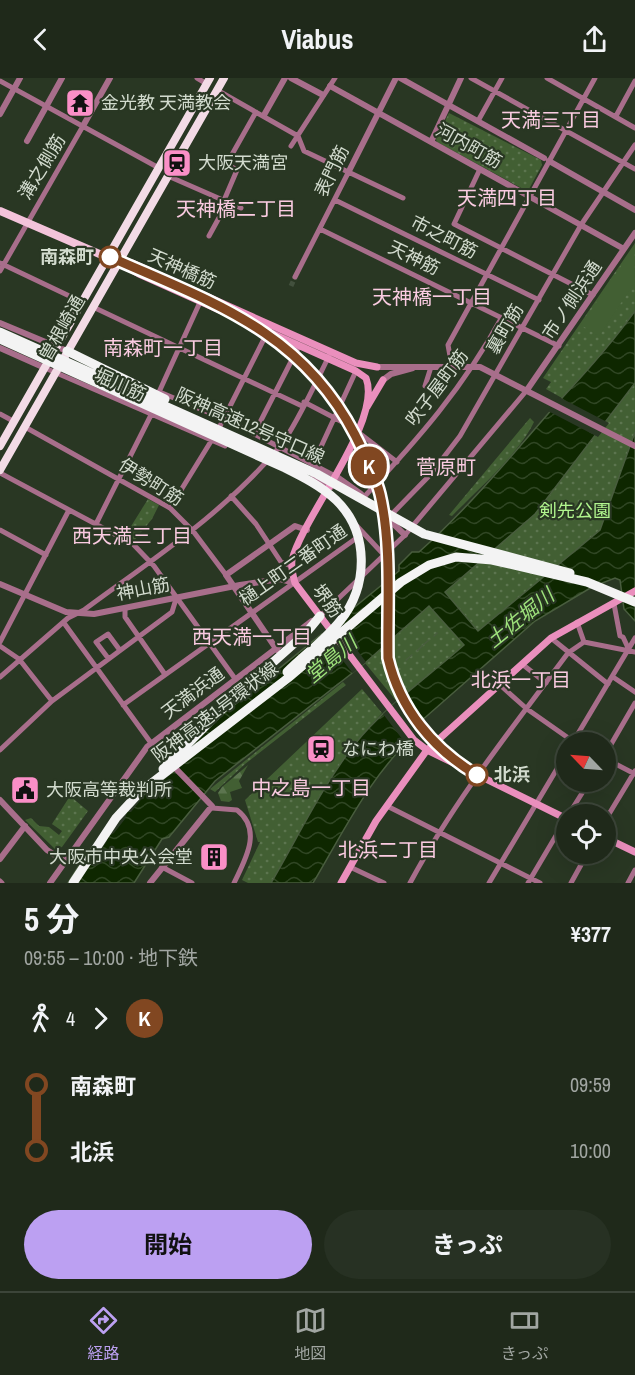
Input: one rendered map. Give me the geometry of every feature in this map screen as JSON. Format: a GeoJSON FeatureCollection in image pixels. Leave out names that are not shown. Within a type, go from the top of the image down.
{"type":"FeatureCollection","features":[{"type":"Feature","properties":{"kind":"highway","name":"曽根崎通"},"geometry":{"type":"LineString","coordinates":[[0,471],[224,78]]}},
{"type":"Feature","properties":{"kind":"highway","name":"曽根崎通"},"geometry":{"type":"LineString","coordinates":[[0,446],[209,81]]}},
{"type":"Feature","properties":{"kind":"highway","name":"阪神高速12号守口線"},"geometry":{"type":"LineString","coordinates":[[1,336],[316,474],[424,534],[546,565],[587,582]]}},
{"type":"Feature","properties":{"kind":"highway","name":"阪神高速12号守口線"},"geometry":{"type":"LineString","coordinates":[[1,336],[285,468],[323,489],[342,506],[354,527],[362,554],[362,572],[354,598],[333,629],[257,701]]}},
{"type":"Feature","properties":{"kind":"highway"},"geometry":{"type":"LineString","coordinates":[[68,351],[116,376],[263,444],[316,474]]}},
{"type":"Feature","properties":{"kind":"highway","name":"阪神高速1号環状線"},"geometry":{"type":"LineString","coordinates":[[73,883],[116,818],[140,792],[315,656],[401,582],[437,561],[456,557],[482,558],[587,582],[635,602]]}},
{"type":"Feature","properties":{"kind":"highway"},"geometry":{"type":"LineString","coordinates":[[140,792],[235,696],[321,618]]}},
{"type":"Feature","properties":{"kind":"main road"},"geometry":{"type":"LineString","coordinates":[[0,212],[118,262]]}},
{"type":"Feature","properties":{"kind":"main road","name":"天神橋筋"},"geometry":{"type":"LineString","coordinates":[[118,262],[132,263],[202,298],[329,355],[357,371]]}},
{"type":"Feature","properties":{"kind":"main road","name":"天神橋筋"},"geometry":{"type":"LineString","coordinates":[[270,328],[299,346],[362,365],[377,367]]}},
{"type":"Feature","properties":{"kind":"main road"},"geometry":{"type":"LineString","coordinates":[[357,371],[366,378],[369,387],[367,407]]}},
{"type":"Feature","properties":{"kind":"main road"},"geometry":{"type":"LineString","coordinates":[[291,566],[325,495],[337,477],[367,407],[383,380]]}},
{"type":"Feature","properties":{"kind":"main road","name":"堺筋"},"geometry":{"type":"LineString","coordinates":[[291,566],[295,583],[412,738],[427,750],[556,812]]}},
{"type":"Feature","properties":{"kind":"main road"},"geometry":{"type":"LineString","coordinates":[[341,883],[387,806],[427,750],[551,638],[635,591]]}},
{"type":"Feature","properties":{"kind":"main road"},"geometry":{"type":"LineString","coordinates":[[616,843],[635,852]]}},
{"type":"Feature","properties":{"kind":"street"},"geometry":{"type":"LineString","coordinates":[[0,114],[20,78]]}},
{"type":"Feature","properties":{"kind":"street"},"geometry":{"type":"LineString","coordinates":[[27,141],[62,78]]}},
{"type":"Feature","properties":{"kind":"street","name":"溝之側筋"},"geometry":{"type":"LineString","coordinates":[[0,271],[2,263],[110,78]]}},
{"type":"Feature","properties":{"kind":"street"},"geometry":{"type":"LineString","coordinates":[[197,78],[209,81]]}},
{"type":"Feature","properties":{"kind":"street"},"geometry":{"type":"LineString","coordinates":[[264,115],[285,78]]}},
{"type":"Feature","properties":{"kind":"street"},"geometry":{"type":"LineString","coordinates":[[291,78],[323,95]]}},
{"type":"Feature","properties":{"kind":"street"},"geometry":{"type":"LineString","coordinates":[[291,146],[334,78]]}},
{"type":"Feature","properties":{"kind":"street"},"geometry":{"type":"LineString","coordinates":[[398,78],[635,210]]}},
{"type":"Feature","properties":{"kind":"street","name":"表門筋"},"geometry":{"type":"LineString","coordinates":[[295,278],[398,78]]}},
{"type":"Feature","properties":{"kind":"street"},"geometry":{"type":"LineString","coordinates":[[431,142],[462,78]]}},
{"type":"Feature","properties":{"kind":"street"},"geometry":{"type":"LineString","coordinates":[[471,78],[635,169]]}},
{"type":"Feature","properties":{"kind":"street"},"geometry":{"type":"LineString","coordinates":[[478,122],[502,78]]}},
{"type":"Feature","properties":{"kind":"street"},"geometry":{"type":"LineString","coordinates":[[548,78],[635,128]]}},
{"type":"Feature","properties":{"kind":"street"},"geometry":{"type":"LineString","coordinates":[[462,365],[450,356],[448,345],[530,196],[547,160],[595,78]]}},
{"type":"Feature","properties":{"kind":"street"},"geometry":{"type":"LineString","coordinates":[[0,81],[159,168]]}},
{"type":"Feature","properties":{"kind":"street"},"geometry":{"type":"LineString","coordinates":[[615,116],[635,81]]}},
{"type":"Feature","properties":{"kind":"street","name":"河内町筋"},"geometry":{"type":"LineString","coordinates":[[330,86],[624,249]]}},
{"type":"Feature","properties":{"kind":"street"},"geometry":{"type":"LineString","coordinates":[[217,90],[298,136],[304,151],[403,198]]}},
{"type":"Feature","properties":{"kind":"street"},"geometry":{"type":"LineString","coordinates":[[209,236],[227,202],[237,170],[230,166],[230,158],[256,112]]}},
{"type":"Feature","properties":{"kind":"street","name":"裏町筋"},"geometry":{"type":"LineString","coordinates":[[387,519],[448,454],[496,375],[581,225],[635,145]]}},
{"type":"Feature","properties":{"kind":"street"},"geometry":{"type":"LineString","coordinates":[[480,169],[454,224],[593,295]]}},
{"type":"Feature","properties":{"kind":"street"},"geometry":{"type":"LineString","coordinates":[[168,176],[241,208]]}},
{"type":"Feature","properties":{"kind":"street","name":"市之町筋"},"geometry":{"type":"LineString","coordinates":[[335,200],[539,300]]}},
{"type":"Feature","properties":{"kind":"street","name":"天神筋"},"geometry":{"type":"LineString","coordinates":[[320,229],[559,346]]}},
{"type":"Feature","properties":{"kind":"street","name":"市ノ側浜通"},"geometry":{"type":"LineString","coordinates":[[527,390],[635,233]]}},
{"type":"Feature","properties":{"kind":"street"},"geometry":{"type":"LineString","coordinates":[[2,263],[82,302]]}},
{"type":"Feature","properties":{"kind":"street"},"geometry":{"type":"LineString","coordinates":[[159,392],[202,298]]}},
{"type":"Feature","properties":{"kind":"street"},"geometry":{"type":"LineString","coordinates":[[93,307],[276,393],[335,418],[357,431],[397,462]]}},
{"type":"Feature","properties":{"kind":"street","name":"吹子屋町筋"},"geometry":{"type":"LineString","coordinates":[[364,497],[436,419],[475,365],[502,317]]}},
{"type":"Feature","properties":{"kind":"street","name":"堀川筋"},"geometry":{"type":"LineString","coordinates":[[0,323],[224,420],[337,477]]}},
{"type":"Feature","properties":{"kind":"street"},"geometry":{"type":"LineString","coordinates":[[170,508],[224,420],[270,328]]}},
{"type":"Feature","properties":{"kind":"street"},"geometry":{"type":"LineString","coordinates":[[254,434],[299,346]]}},
{"type":"Feature","properties":{"kind":"street","name":"堀川筋"},"geometry":{"type":"LineString","coordinates":[[0,348],[306,483],[325,495],[385,555]]}},
{"type":"Feature","properties":{"kind":"street"},"geometry":{"type":"LineString","coordinates":[[1,674],[75,614],[193,531],[231,496],[279,447],[329,355]]}},
{"type":"Feature","properties":{"kind":"street","name":"天神橋筋"},"geometry":{"type":"LineString","coordinates":[[377,367],[475,365],[635,446]]}},
{"type":"Feature","properties":{"kind":"street"},"geometry":{"type":"LineString","coordinates":[[425,386],[431,367]]}},
{"type":"Feature","properties":{"kind":"street","name":"天神橋筋"},"geometry":{"type":"LineString","coordinates":[[383,380],[390,374],[412,368]]}},
{"type":"Feature","properties":{"kind":"street"},"geometry":{"type":"LineString","coordinates":[[313,464],[357,371]]}},
{"type":"Feature","properties":{"kind":"street"},"geometry":{"type":"LineString","coordinates":[[385,555],[437,500],[527,390]]}},
{"type":"Feature","properties":{"kind":"street"},"geometry":{"type":"LineString","coordinates":[[153,404],[331,487]]}},
{"type":"Feature","properties":{"kind":"street"},"geometry":{"type":"LineString","coordinates":[[0,414],[14,421]]}},
{"type":"Feature","properties":{"kind":"street"},"geometry":{"type":"LineString","coordinates":[[96,524],[151,415]]}},
{"type":"Feature","properties":{"kind":"street","name":"伊勢町筋"},"geometry":{"type":"LineString","coordinates":[[25,427],[170,508],[193,531],[226,574],[277,650]]}},
{"type":"Feature","properties":{"kind":"street"},"geometry":{"type":"LineString","coordinates":[[0,471],[133,544],[236,680]]}},
{"type":"Feature","properties":{"kind":"street"},"geometry":{"type":"LineString","coordinates":[[337,477],[364,497],[405,535]]}},
{"type":"Feature","properties":{"kind":"street"},"geometry":{"type":"LineString","coordinates":[[231,496],[281,562],[291,566]]}},
{"type":"Feature","properties":{"kind":"street"},"geometry":{"type":"LineString","coordinates":[[52,701],[19,659],[0,644],[69,510]]}},
{"type":"Feature","properties":{"kind":"street"},"geometry":{"type":"LineString","coordinates":[[226,574],[296,526],[307,530]]}},
{"type":"Feature","properties":{"kind":"street"},"geometry":{"type":"LineString","coordinates":[[0,530],[46,555]]}},
{"type":"Feature","properties":{"kind":"street","name":"樋上町二番町通"},"geometry":{"type":"LineString","coordinates":[[123,705],[164,673],[364,533]]}},
{"type":"Feature","properties":{"kind":"street","name":"天満浜通"},"geometry":{"type":"LineString","coordinates":[[50,883],[151,743],[321,618],[385,555]]}},
{"type":"Feature","properties":{"kind":"street","name":"神山筋"},"geometry":{"type":"LineString","coordinates":[[0,584],[75,614],[94,614],[280,579],[295,583]]}},
{"type":"Feature","properties":{"kind":"street"},"geometry":{"type":"LineString","coordinates":[[0,750],[52,701],[119,649],[172,612],[176,598]]}},
{"type":"Feature","properties":{"kind":"street"},"geometry":{"type":"LineString","coordinates":[[614,603],[620,636],[632,651]]}},
{"type":"Feature","properties":{"kind":"street"},"geometry":{"type":"LineString","coordinates":[[125,608],[125,617],[164,673]]}},
{"type":"Feature","properties":{"kind":"street"},"geometry":{"type":"LineString","coordinates":[[577,622],[584,642]]}},
{"type":"Feature","properties":{"kind":"street"},"geometry":{"type":"LineString","coordinates":[[64,623],[151,743],[212,804],[212,808]]}},
{"type":"Feature","properties":{"kind":"street"},"geometry":{"type":"LineString","coordinates":[[108,658],[96,642],[108,634],[119,649]]}},
{"type":"Feature","properties":{"kind":"street"},"geometry":{"type":"LineString","coordinates":[[551,638],[608,684]]}},
{"type":"Feature","properties":{"kind":"street"},"geometry":{"type":"LineString","coordinates":[[579,732],[608,684],[632,651],[635,638]]}},
{"type":"Feature","properties":{"kind":"street"},"geometry":{"type":"LineString","coordinates":[[410,883],[438,831],[568,653],[584,642],[632,651]]}},
{"type":"Feature","properties":{"kind":"street"},"geometry":{"type":"LineString","coordinates":[[522,664],[546,683]]}},
{"type":"Feature","properties":{"kind":"street"},"geometry":{"type":"LineString","coordinates":[[613,677],[635,692]]}},
{"type":"Feature","properties":{"kind":"street"},"geometry":{"type":"LineString","coordinates":[[499,684],[527,709],[559,732]]}},
{"type":"Feature","properties":{"kind":"street"},"geometry":{"type":"LineString","coordinates":[[616,736],[635,703]]}},
{"type":"Feature","properties":{"kind":"street"},"geometry":{"type":"LineString","coordinates":[[615,804],[635,773],[616,764]]}},
{"type":"Feature","properties":{"kind":"street"},"geometry":{"type":"LineString","coordinates":[[489,883],[556,770]]}},
{"type":"Feature","properties":{"kind":"street"},"geometry":{"type":"LineString","coordinates":[[1,803],[47,850],[64,861]]}},
{"type":"Feature","properties":{"kind":"street"},"geometry":{"type":"LineString","coordinates":[[387,806],[501,863],[530,881],[540,883]]}},
{"type":"Feature","properties":{"kind":"street"},"geometry":{"type":"LineString","coordinates":[[150,883],[212,808],[229,808],[243,815],[248,822],[250,846],[234,883]]}},
{"type":"Feature","properties":{"kind":"street"},"geometry":{"type":"LineString","coordinates":[[0,858],[25,826]]}},
{"type":"Feature","properties":{"kind":"street"},"geometry":{"type":"LineString","coordinates":[[530,881],[556,836]]}},
{"type":"Feature","properties":{"kind":"street"},"geometry":{"type":"LineString","coordinates":[[571,883],[581,864]]}},
{"type":"Feature","properties":{"kind":"street"},"geometry":{"type":"LineString","coordinates":[[162,867],[192,883]]}},
{"type":"Feature","properties":{"kind":"street"},"geometry":{"type":"LineString","coordinates":[[350,867],[384,883]]}},
{"type":"Feature","properties":{"kind":"street"},"geometry":{"type":"LineString","coordinates":[[628,883],[635,870]]}},
{"type":"Feature","properties":{"kind":"green space"},"geometry":{"type":"Polygon","coordinates":[[[449,113],[541,160],[542,165],[529,189],[525,190],[437,142],[436,139],[449,113]]]}},
{"type":"Feature","properties":{"kind":"green space"},"geometry":{"type":"Polygon","coordinates":[[[635,243],[635,311],[608,348],[562,398],[546,389],[551,382],[543,378],[635,243]]]}},
{"type":"Feature","properties":{"kind":"green space"},"geometry":{"type":"Polygon","coordinates":[[[634,247],[635,282],[599,336],[581,325],[634,247]]]}},
{"type":"Feature","properties":{"kind":"green space","name":"剣先公園"},"geometry":{"type":"Polygon","coordinates":[[[635,383],[635,432],[600,530],[478,631],[445,592],[535,514],[635,383]]]}},
{"type":"Feature","properties":{"kind":"green space"},"geometry":{"type":"Polygon","coordinates":[[[530,418],[534,422],[508,459],[452,516],[449,515],[530,418]]]}},
{"type":"Feature","properties":{"kind":"green space"},"geometry":{"type":"Polygon","coordinates":[[[148,499],[159,505],[152,519],[134,541],[125,536],[148,499]]]}},
{"type":"Feature","properties":{"kind":"green space"},"geometry":{"type":"Polygon","coordinates":[[[429,606],[464,645],[398,703],[365,663],[429,606]]]}},
{"type":"Feature","properties":{"kind":"green space"},"geometry":{"type":"Polygon","coordinates":[[[343,682],[346,685],[245,764],[215,792],[210,789],[343,682]]]}},
{"type":"Feature","properties":{"kind":"green space"},"geometry":{"type":"Polygon","coordinates":[[[362,689],[382,713],[335,773],[271,883],[248,883],[242,880],[260,842],[258,842],[245,800],[362,689]]]}},
{"type":"Feature","properties":{"kind":"green space"},"geometry":{"type":"Polygon","coordinates":[[[248,765],[239,781],[242,788],[230,792],[232,800],[229,802],[221,801],[218,793],[222,787],[248,765]]]}},
{"type":"Feature","properties":{"kind":"green space"},"geometry":{"type":"Polygon","coordinates":[[[70,796],[88,811],[62,847],[55,849],[25,820],[31,818],[39,826],[49,827],[59,835],[62,831],[52,824],[70,796]]]}},
{"type":"Feature","properties":{"kind":"water"},"geometry":{"type":"Polygon","coordinates":[[[635,311],[635,383],[535,514],[445,592],[478,631],[600,530],[635,432],[635,621],[624,609],[620,580],[615,578],[592,587],[535,621],[420,722],[420,730],[388,764],[360,802],[313,883],[271,883],[321,794],[355,744],[392,705],[464,645],[429,606],[365,663],[215,781],[169,837],[162,839],[134,883],[68,883],[102,829],[147,776],[399,571],[399,565],[412,552],[419,552],[457,516],[591,366],[635,311]]]}},
{"type":"Feature","properties":{"kind":"pier"},"geometry":{"type":"Polygon","coordinates":[[[559,397],[609,423],[598,437],[548,411],[559,397]]]}},
{"type":"Feature","properties":{"kind":"pier"},"geometry":{"type":"Polygon","coordinates":[[[334,619],[366,662],[353,673],[354,675],[320,631],[334,619]]]}},
{"type":"Feature","properties":{"kind":"pier"},"geometry":{"type":"Polygon","coordinates":[[[396,702],[419,732],[406,744],[383,714],[396,702]]]}},
{"type":"Feature","properties":{"kind":"pier"},"geometry":{"type":"Polygon","coordinates":[[[157,763],[170,775],[144,796],[131,812],[127,812],[125,819],[114,833],[107,837],[107,841],[96,858],[86,853],[80,858],[125,795],[157,763]]]}},
{"type":"Feature","properties":{"kind":"waterway"},"geometry":{"type":"LineString","coordinates":[[423,645],[429,640]]}},
{"type":"Feature","properties":{"kind":"waterway"},"geometry":{"type":"LineString","coordinates":[[417,651],[423,645]]}},
{"type":"Feature","properties":{"kind":"waterway"},"geometry":{"type":"LineString","coordinates":[[406,660],[412,655]]}},
{"type":"Feature","properties":{"kind":"tunnel"},"geometry":{"type":"LineString","coordinates":[[291,286],[295,277]]}},
{"type":"Feature","properties":{"kind":"metro line","name":"K"},"geometry":{"type":"LineString","coordinates":[[110,257],[236,314],[269,333],[300,359],[321,383],[348,422],[366,457],[380,493],[385,536],[388,658],[392,674],[417,723],[454,762],[477,775]]}},
{"type":"Feature","properties":{"kind":"place","name":"金光教 天満教会"},"geometry":{"type":"Point","coordinates":[80,103]}},
{"type":"Feature","properties":{"kind":"place","name":"大阪天満宮"},"geometry":{"type":"Point","coordinates":[177,163]}},
{"type":"Feature","properties":{"kind":"place","name":"南森町"},"geometry":{"type":"Point","coordinates":[110,257]}},
{"type":"Feature","properties":{"kind":"place","name":"なにわ橋"},"geometry":{"type":"Point","coordinates":[321,749]}},
{"type":"Feature","properties":{"kind":"place","name":"北浜"},"geometry":{"type":"Point","coordinates":[477,775]}},
{"type":"Feature","properties":{"kind":"place","name":"大阪高等裁判所"},"geometry":{"type":"Point","coordinates":[25,790]}},
{"type":"Feature","properties":{"kind":"place","name":"大阪市中央公会堂"},"geometry":{"type":"Point","coordinates":[214,857]}},
{"type":"Feature","properties":{"kind":"district","name":"天満三丁目"},"geometry":{"type":"Point","coordinates":[551,120]}},
{"type":"Feature","properties":{"kind":"district","name":"天満四丁目"},"geometry":{"type":"Point","coordinates":[507,198]}},
{"type":"Feature","properties":{"kind":"district","name":"天神橋二丁目"},"geometry":{"type":"Point","coordinates":[236,209]}},
{"type":"Feature","properties":{"kind":"district","name":"天神橋一丁目"},"geometry":{"type":"Point","coordinates":[432,297]}},
{"type":"Feature","properties":{"kind":"district","name":"南森町一丁目"},"geometry":{"type":"Point","coordinates":[163,348]}},
{"type":"Feature","properties":{"kind":"district","name":"菅原町"},"geometry":{"type":"Point","coordinates":[446,467]}},
{"type":"Feature","properties":{"kind":"district","name":"西天満三丁目"},"geometry":{"type":"Point","coordinates":[132,536]}},
{"type":"Feature","properties":{"kind":"district","name":"西天満一丁目"},"geometry":{"type":"Point","coordinates":[252,637]}},
{"type":"Feature","properties":{"kind":"district","name":"北浜一丁目"},"geometry":{"type":"Point","coordinates":[521,680]}},
{"type":"Feature","properties":{"kind":"district","name":"中之島一丁目"},"geometry":{"type":"Point","coordinates":[311,788]}},
{"type":"Feature","properties":{"kind":"district","name":"北浜二丁目"},"geometry":{"type":"Point","coordinates":[388,850]}},
{"type":"Feature","properties":{"kind":"water label","name":"土佐堀川"},"geometry":{"type":"Point","coordinates":[520,618]}},
{"type":"Feature","properties":{"kind":"water label","name":"堂島川"},"geometry":{"type":"Point","coordinates":[331,659]}}]}
